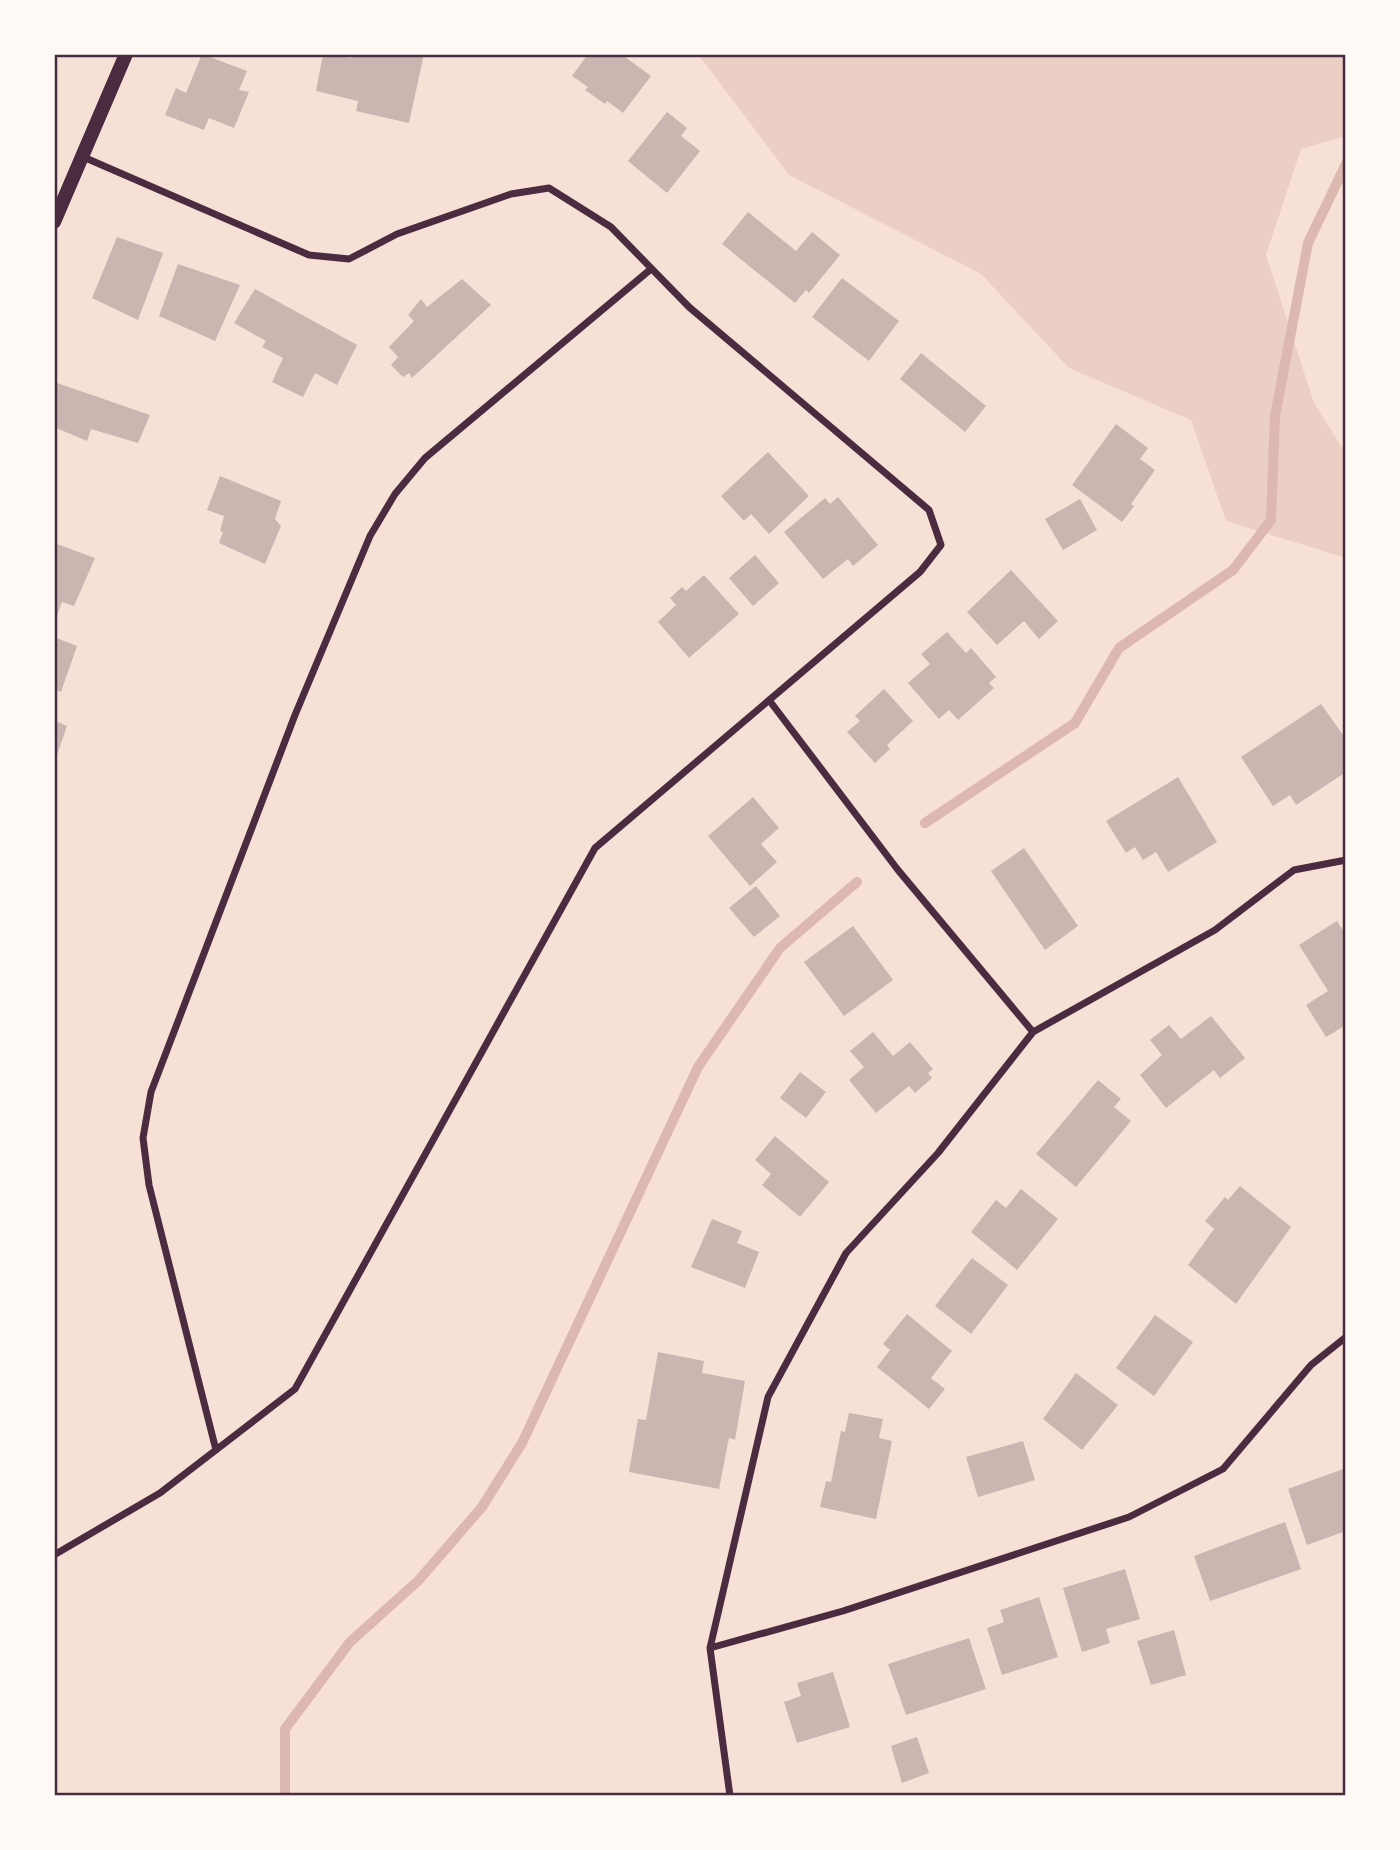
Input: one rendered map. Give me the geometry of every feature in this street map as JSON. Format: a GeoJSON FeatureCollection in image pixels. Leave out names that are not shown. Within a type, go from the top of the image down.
{"type":"FeatureCollection","features":[{"type":"Feature","properties":{"kind":"main road"},"geometry":{"type":"LineString","coordinates":[[54,222],[126,54]]}},
{"type":"Feature","properties":{"kind":"street"},"geometry":{"type":"LineString","coordinates":[[54,1555],[160,1493],[295,1389],[595,848],[920,572],[941,545],[929,510],[690,307],[611,227],[550,188],[511,194],[397,234],[349,259],[309,255],[81,156]]}},
{"type":"Feature","properties":{"kind":"street"},"geometry":{"type":"LineString","coordinates":[[216,1450],[149,1185],[143,1138],[151,1093],[295,715],[370,536],[395,494],[425,458],[651,269]]}},
{"type":"Feature","properties":{"kind":"street"},"geometry":{"type":"LineString","coordinates":[[769,700],[898,870],[1033,1032]]}},
{"type":"Feature","properties":{"kind":"street"},"geometry":{"type":"LineString","coordinates":[[730,1796],[710,1648],[768,1397],[846,1253],[938,1153],[1033,1032],[1215,930],[1294,870],[1346,860]]}},
{"type":"Feature","properties":{"kind":"street"},"geometry":{"type":"LineString","coordinates":[[710,1648],[843,1611],[1129,1517],[1223,1469],[1311,1365],[1346,1337]]}},
{"type":"Feature","properties":{"kind":"shaded area"},"geometry":{"type":"Polygon","coordinates":[[[698,54],[1346,54],[1346,136],[1301,149],[1266,255],[1314,403],[1346,454],[1346,558],[1226,521],[1191,420],[1069,368],[981,274],[789,175],[698,54]]]}},
{"type":"Feature","properties":{"kind":"building"},"geometry":{"type":"Polygon","coordinates":[[[202,54],[247,71],[239,90],[249,92],[234,128],[209,118],[204,130],[165,115],[176,88],[186,93],[202,54]]]}},
{"type":"Feature","properties":{"kind":"building"},"geometry":{"type":"Polygon","coordinates":[[[323,54],[352,58],[353,54],[424,54],[409,123],[356,111],[358,101],[316,91],[323,54]]]}},
{"type":"Feature","properties":{"kind":"building"},"geometry":{"type":"Polygon","coordinates":[[[588,54],[621,54],[651,76],[623,113],[585,90],[588,87],[572,76],[588,54]]]}},
{"type":"Feature","properties":{"kind":"building"},"geometry":{"type":"Polygon","coordinates":[[[667,112],[687,128],[681,136],[700,151],[667,193],[628,161],[667,112]]]}},
{"type":"Feature","properties":{"kind":"building"},"geometry":{"type":"Polygon","coordinates":[[[748,212],[796,251],[812,232],[840,255],[809,293],[806,290],[795,303],[722,244],[748,212]]]}},
{"type":"Feature","properties":{"kind":"building"},"geometry":{"type":"Polygon","coordinates":[[[117,237],[163,253],[138,320],[92,298],[117,237]]]}},
{"type":"Feature","properties":{"kind":"building"},"geometry":{"type":"Polygon","coordinates":[[[178,264],[240,285],[215,341],[159,316],[178,264]]]}},
{"type":"Feature","properties":{"kind":"building"},"geometry":{"type":"Polygon","coordinates":[[[842,278],[899,321],[869,361],[812,317],[842,278]]]}},
{"type":"Feature","properties":{"kind":"building"},"geometry":{"type":"Polygon","coordinates":[[[462,279],[491,305],[412,378],[409,373],[403,377],[391,365],[398,357],[389,347],[414,321],[408,315],[421,299],[427,307],[462,279]]]}},
{"type":"Feature","properties":{"kind":"building"},"geometry":{"type":"Polygon","coordinates":[[[255,289],[357,345],[337,385],[315,373],[303,397],[272,382],[283,358],[262,347],[266,341],[234,323],[255,289]]]}},
{"type":"Feature","properties":{"kind":"building"},"geometry":{"type":"Polygon","coordinates":[[[921,353],[986,406],[965,432],[900,379],[921,353]]]}},
{"type":"Feature","properties":{"kind":"building"},"geometry":{"type":"Polygon","coordinates":[[[57,383],[150,415],[138,443],[91,429],[87,441],[54,427],[54,389],[57,383]]]}},
{"type":"Feature","properties":{"kind":"building"},"geometry":{"type":"Polygon","coordinates":[[[1116,424],[1148,448],[1140,459],[1155,470],[1122,522],[1072,485],[1116,424]]]}},
{"type":"Feature","properties":{"kind":"building"},"geometry":{"type":"Polygon","coordinates":[[[768,452],[809,496],[769,534],[751,514],[744,521],[721,496],[768,452]]]}},
{"type":"Feature","properties":{"kind":"building"},"geometry":{"type":"Polygon","coordinates":[[[220,476],[281,501],[275,519],[281,526],[265,564],[219,543],[224,516],[207,510],[220,476]]]}},
{"type":"Feature","properties":{"kind":"building"},"geometry":{"type":"Polygon","coordinates":[[[838,497],[878,545],[853,566],[848,559],[823,579],[784,532],[825,498],[830,504],[838,497]]]}},
{"type":"Feature","properties":{"kind":"building"},"geometry":{"type":"Polygon","coordinates":[[[1080,499],[1097,530],[1063,550],[1045,519],[1080,499]]]}},
{"type":"Feature","properties":{"kind":"building"},"geometry":{"type":"Polygon","coordinates":[[[54,543],[95,558],[74,606],[62,602],[55,622],[54,543]]]}},
{"type":"Feature","properties":{"kind":"building"},"geometry":{"type":"Polygon","coordinates":[[[755,555],[779,583],[753,606],[729,578],[755,555]]]}},
{"type":"Feature","properties":{"kind":"building"},"geometry":{"type":"Polygon","coordinates":[[[1011,570],[1058,621],[1039,639],[1024,621],[997,645],[967,612],[1011,570]]]}},
{"type":"Feature","properties":{"kind":"building"},"geometry":{"type":"Polygon","coordinates":[[[704,575],[739,614],[689,658],[658,622],[676,605],[670,598],[682,587],[686,591],[704,575]]]}},
{"type":"Feature","properties":{"kind":"building"},"geometry":{"type":"Polygon","coordinates":[[[947,632],[966,653],[971,648],[996,677],[989,683],[994,688],[958,720],[949,710],[939,719],[908,683],[930,664],[921,654],[947,632]]]}},
{"type":"Feature","properties":{"kind":"building"},"geometry":{"type":"Polygon","coordinates":[[[54,637],[77,646],[61,692],[54,689],[54,637]]]}},
{"type":"Feature","properties":{"kind":"building"},"geometry":{"type":"Polygon","coordinates":[[[884,689],[913,721],[887,745],[890,749],[875,763],[847,732],[860,721],[855,716],[884,689]]]}},
{"type":"Feature","properties":{"kind":"building"},"geometry":{"type":"Polygon","coordinates":[[[1321,704],[1346,739],[1346,772],[1296,805],[1290,795],[1273,806],[1241,757],[1321,704]]]}},
{"type":"Feature","properties":{"kind":"building"},"geometry":{"type":"Polygon","coordinates":[[[54,720],[67,726],[55,761],[54,761],[54,720]]]}},
{"type":"Feature","properties":{"kind":"building"},"geometry":{"type":"Polygon","coordinates":[[[1178,777],[1217,842],[1168,872],[1156,852],[1143,860],[1135,847],[1126,853],[1106,821],[1178,777]]]}},
{"type":"Feature","properties":{"kind":"building"},"geometry":{"type":"Polygon","coordinates":[[[753,797],[779,828],[761,844],[777,862],[750,886],[708,836],[753,797]]]}},
{"type":"Feature","properties":{"kind":"building"},"geometry":{"type":"Polygon","coordinates":[[[1024,848],[1078,926],[1045,950],[991,871],[1024,848]]]}},
{"type":"Feature","properties":{"kind":"building"},"geometry":{"type":"Polygon","coordinates":[[[756,886],[780,916],[754,937],[729,908],[756,886]]]}},
{"type":"Feature","properties":{"kind":"building"},"geometry":{"type":"Polygon","coordinates":[[[1337,921],[1346,935],[1346,1025],[1326,1037],[1306,1005],[1328,991],[1299,945],[1337,921]]]}},
{"type":"Feature","properties":{"kind":"building"},"geometry":{"type":"Polygon","coordinates":[[[853,926],[893,980],[844,1016],[804,962],[853,926]]]}},
{"type":"Feature","properties":{"kind":"building"},"geometry":{"type":"Polygon","coordinates":[[[1211,1016],[1245,1058],[1220,1078],[1214,1070],[1166,1108],[1140,1075],[1162,1055],[1150,1040],[1169,1025],[1181,1039],[1211,1016]]]}},
{"type":"Feature","properties":{"kind":"building"},"geometry":{"type":"Polygon","coordinates":[[[873,1032],[893,1056],[910,1042],[933,1069],[928,1073],[932,1078],[915,1093],[909,1086],[876,1113],[849,1080],[864,1067],[850,1051],[873,1032]]]}},
{"type":"Feature","properties":{"kind":"building"},"geometry":{"type":"Polygon","coordinates":[[[800,1072],[826,1092],[806,1118],[780,1098],[800,1072]]]}},
{"type":"Feature","properties":{"kind":"building"},"geometry":{"type":"Polygon","coordinates":[[[1098,1080],[1121,1099],[1114,1107],[1131,1121],[1076,1187],[1036,1154],[1098,1080]]]}},
{"type":"Feature","properties":{"kind":"building"},"geometry":{"type":"Polygon","coordinates":[[[775,1136],[829,1182],[800,1217],[762,1185],[771,1174],[755,1160],[775,1136]]]}},
{"type":"Feature","properties":{"kind":"building"},"geometry":{"type":"Polygon","coordinates":[[[1240,1186],[1291,1227],[1236,1304],[1188,1265],[1214,1229],[1205,1221],[1225,1197],[1228,1200],[1240,1186]]]}},
{"type":"Feature","properties":{"kind":"building"},"geometry":{"type":"Polygon","coordinates":[[[1021,1189],[1058,1219],[1017,1270],[971,1232],[996,1200],[1006,1208],[1021,1189]]]}},
{"type":"Feature","properties":{"kind":"building"},"geometry":{"type":"Polygon","coordinates":[[[712,1219],[742,1231],[737,1243],[759,1252],[745,1288],[691,1267],[712,1219]]]}},
{"type":"Feature","properties":{"kind":"building"},"geometry":{"type":"Polygon","coordinates":[[[972,1258],[1008,1285],[971,1334],[935,1306],[972,1258]]]}},
{"type":"Feature","properties":{"kind":"building"},"geometry":{"type":"Polygon","coordinates":[[[907,1314],[952,1351],[931,1378],[945,1389],[929,1409],[877,1367],[890,1350],[883,1344],[907,1314]]]}},
{"type":"Feature","properties":{"kind":"building"},"geometry":{"type":"Polygon","coordinates":[[[1155,1315],[1193,1342],[1154,1396],[1116,1368],[1155,1315]]]}},
{"type":"Feature","properties":{"kind":"building"},"geometry":{"type":"Polygon","coordinates":[[[658,1352],[704,1361],[702,1373],[745,1381],[735,1440],[729,1438],[719,1489],[629,1472],[638,1419],[646,1420],[658,1352]]]}},
{"type":"Feature","properties":{"kind":"building"},"geometry":{"type":"Polygon","coordinates":[[[1076,1373],[1118,1405],[1082,1450],[1043,1419],[1076,1373]]]}},
{"type":"Feature","properties":{"kind":"building"},"geometry":{"type":"Polygon","coordinates":[[[849,1413],[883,1419],[879,1438],[892,1441],[876,1519],[820,1507],[826,1481],[831,1482],[841,1431],[845,1432],[849,1413]]]}},
{"type":"Feature","properties":{"kind":"building"},"geometry":{"type":"Polygon","coordinates":[[[1023,1441],[1035,1480],[978,1497],[966,1457],[1023,1441]]]}},
{"type":"Feature","properties":{"kind":"building"},"geometry":{"type":"Polygon","coordinates":[[[1346,1468],[1346,1531],[1307,1545],[1288,1489],[1346,1468]]]}},
{"type":"Feature","properties":{"kind":"building"},"geometry":{"type":"Polygon","coordinates":[[[1285,1522],[1301,1569],[1210,1601],[1194,1556],[1285,1522]]]}},
{"type":"Feature","properties":{"kind":"building"},"geometry":{"type":"Polygon","coordinates":[[[1125,1569],[1140,1619],[1106,1629],[1110,1643],[1082,1652],[1063,1588],[1125,1569]]]}},
{"type":"Feature","properties":{"kind":"building"},"geometry":{"type":"Polygon","coordinates":[[[1039,1597],[1058,1657],[1002,1675],[987,1628],[1004,1622],[1000,1610],[1039,1597]]]}},
{"type":"Feature","properties":{"kind":"building"},"geometry":{"type":"Polygon","coordinates":[[[1174,1630],[1186,1675],[1151,1685],[1137,1641],[1174,1630]]]}},
{"type":"Feature","properties":{"kind":"building"},"geometry":{"type":"Polygon","coordinates":[[[969,1638],[986,1689],[906,1715],[888,1664],[969,1638]]]}},
{"type":"Feature","properties":{"kind":"building"},"geometry":{"type":"Polygon","coordinates":[[[833,1672],[850,1727],[797,1743],[784,1702],[801,1696],[797,1683],[833,1672]]]}},
{"type":"Feature","properties":{"kind":"building"},"geometry":{"type":"Polygon","coordinates":[[[917,1737],[929,1773],[902,1783],[891,1746],[917,1737]]]}},
{"type":"Feature","properties":{"kind":"waterway"},"geometry":{"type":"LineString","coordinates":[[925,823],[1075,723],[1119,648],[1233,570],[1271,520],[1275,416],[1308,243],[1346,164]]}},
{"type":"Feature","properties":{"kind":"waterway"},"geometry":{"type":"LineString","coordinates":[[285,1796],[285,1729],[350,1642],[418,1581],[482,1507],[522,1443],[698,1067],[780,948],[857,882]]}}]}
